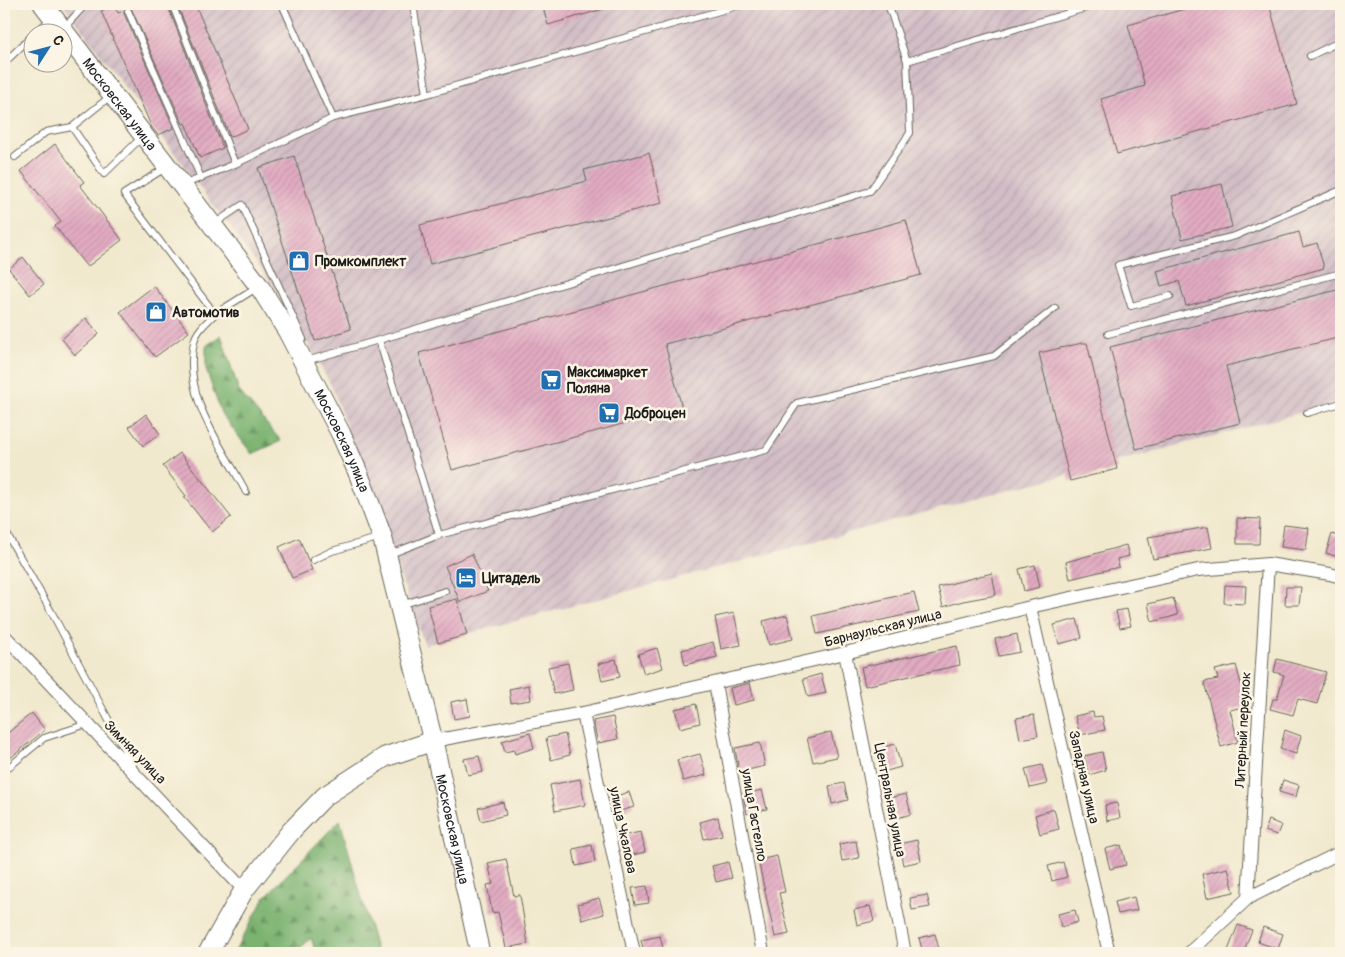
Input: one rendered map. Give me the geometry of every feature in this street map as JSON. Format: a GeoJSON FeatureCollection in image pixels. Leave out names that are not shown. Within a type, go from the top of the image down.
{"type":"FeatureCollection","features":[{"type":"Feature","properties":{"kind":"main road","name":"Московская улица"},"geometry":{"type":"LineString","coordinates":[[53,16],[259,286],[288,332],[304,362],[359,474],[382,536],[400,606],[433,741],[480,953]]}},
{"type":"Feature","properties":{"kind":"main road"},"geometry":{"type":"LineString","coordinates":[[208,953],[244,890],[292,830],[326,796],[385,757],[433,741]]}},
{"type":"Feature","properties":{"kind":"street","name":"Барнаульская улица"},"geometry":{"type":"LineString","coordinates":[[433,741],[583,713],[1198,570],[1268,564],[1341,577]]}},
{"type":"Feature","properties":{"kind":"street","name":"Литерный переулок"},"geometry":{"type":"LineString","coordinates":[[1248,898],[1268,564]]}},
{"type":"Feature","properties":{"kind":"street","name":"Западная улица"},"geometry":{"type":"LineString","coordinates":[[1030,608],[1109,953]]}},
{"type":"Feature","properties":{"kind":"street","name":"Зимняя улица"},"geometry":{"type":"LineString","coordinates":[[4,635],[244,890]]}},
{"type":"Feature","properties":{"kind":"street","name":"Центральная улица"},"geometry":{"type":"LineString","coordinates":[[845,652],[905,953]]}},
{"type":"Feature","properties":{"kind":"street","name":"улица Гастелло"},"geometry":{"type":"LineString","coordinates":[[715,682],[763,953]]}},
{"type":"Feature","properties":{"kind":"street","name":"улица Чкалова"},"geometry":{"type":"LineString","coordinates":[[583,713],[634,953]]}},
{"type":"Feature","properties":{"kind":"street"},"geometry":{"type":"LineString","coordinates":[[1189,953],[1248,898],[1341,852]]}},
{"type":"Feature","properties":{"kind":"lane"},"geometry":{"type":"LineString","coordinates":[[53,16],[84,6],[83,4]]}},
{"type":"Feature","properties":{"kind":"lane"},"geometry":{"type":"LineString","coordinates":[[172,4],[235,164]]}},
{"type":"Feature","properties":{"kind":"lane"},"geometry":{"type":"LineString","coordinates":[[282,4],[333,118]]}},
{"type":"Feature","properties":{"kind":"lane"},"geometry":{"type":"LineString","coordinates":[[413,4],[427,94]]}},
{"type":"Feature","properties":{"kind":"lane"},"geometry":{"type":"LineString","coordinates":[[183,185],[235,164],[333,118],[427,94],[744,4]]}},
{"type":"Feature","properties":{"kind":"lane"},"geometry":{"type":"LineString","coordinates":[[304,362],[870,190],[910,133],[907,60],[888,4]]}},
{"type":"Feature","properties":{"kind":"lane"},"geometry":{"type":"LineString","coordinates":[[907,60],[1099,4]]}},
{"type":"Feature","properties":{"kind":"lane"},"geometry":{"type":"LineString","coordinates":[[128,11],[201,178]]}},
{"type":"Feature","properties":{"kind":"lane"},"geometry":{"type":"LineString","coordinates":[[1310,56],[1341,40]]}},
{"type":"Feature","properties":{"kind":"lane"},"geometry":{"type":"LineString","coordinates":[[4,63],[22,46]]}},
{"type":"Feature","properties":{"kind":"lane"},"geometry":{"type":"LineString","coordinates":[[14,157],[46,132],[72,127],[113,94]]}},
{"type":"Feature","properties":{"kind":"lane"},"geometry":{"type":"LineString","coordinates":[[72,127],[104,174],[144,135]]}},
{"type":"Feature","properties":{"kind":"lane"},"geometry":{"type":"LineString","coordinates":[[168,166],[124,194],[214,314]]}},
{"type":"Feature","properties":{"kind":"lane"},"geometry":{"type":"LineString","coordinates":[[1170,296],[1131,306],[1118,265],[1235,236],[1341,190]]}},
{"type":"Feature","properties":{"kind":"lane"},"geometry":{"type":"LineString","coordinates":[[213,225],[242,205],[303,339]]}},
{"type":"Feature","properties":{"kind":"lane"},"geometry":{"type":"LineString","coordinates":[[1108,334],[1341,273]]}},
{"type":"Feature","properties":{"kind":"lane"},"geometry":{"type":"LineString","coordinates":[[246,492],[222,453],[198,399],[192,375],[194,340],[203,325],[214,314],[259,286]]}},
{"type":"Feature","properties":{"kind":"lane"},"geometry":{"type":"LineString","coordinates":[[387,556],[439,536],[766,450],[797,403],[994,356],[1055,308]]}},
{"type":"Feature","properties":{"kind":"lane"},"geometry":{"type":"LineString","coordinates":[[379,340],[439,536]]}},
{"type":"Feature","properties":{"kind":"lane"},"geometry":{"type":"LineString","coordinates":[[1307,412],[1341,403]]}},
{"type":"Feature","properties":{"kind":"lane"},"geometry":{"type":"LineString","coordinates":[[4,529],[52,613],[139,778]]}},
{"type":"Feature","properties":{"kind":"lane"},"geometry":{"type":"LineString","coordinates":[[313,560],[332,551],[382,536]]}},
{"type":"Feature","properties":{"kind":"lane"},"geometry":{"type":"LineString","coordinates":[[400,606],[445,591]]}},
{"type":"Feature","properties":{"kind":"lane"},"geometry":{"type":"LineString","coordinates":[[4,771],[44,738],[88,724]]}},
{"type":"Feature","properties":{"kind":"shaded area"},"geometry":{"type":"Polygon","coordinates":[[[63,4],[1341,4],[1341,402],[425,645],[332,387],[281,296],[63,4]]]}},
{"type":"Feature","properties":{"kind":"green space"},"geometry":{"type":"Polygon","coordinates":[[[221,335],[239,391],[281,441],[252,454],[221,413],[206,369],[206,346],[221,335]]]}},
{"type":"Feature","properties":{"kind":"green space"},"geometry":{"type":"Polygon","coordinates":[[[340,820],[377,953],[316,953],[311,938],[295,953],[234,953],[265,897],[340,820]]]}},
{"type":"Feature","properties":{"kind":"building"},"geometry":{"type":"Polygon","coordinates":[[[140,4],[167,4],[223,148],[200,158],[131,8],[140,4]]]}},
{"type":"Feature","properties":{"kind":"building"},"geometry":{"type":"Polygon","coordinates":[[[177,4],[195,4],[248,129],[230,137],[177,4]]]}},
{"type":"Feature","properties":{"kind":"building"},"geometry":{"type":"Polygon","coordinates":[[[542,4],[609,4],[610,7],[548,25],[542,4]]]}},
{"type":"Feature","properties":{"kind":"building"},"geometry":{"type":"Polygon","coordinates":[[[1202,4],[1269,4],[1297,104],[1117,154],[1101,99],[1145,86],[1128,25],[1202,4]]]}},
{"type":"Feature","properties":{"kind":"building"},"geometry":{"type":"Polygon","coordinates":[[[114,5],[118,13],[123,11],[174,128],[158,135],[152,128],[101,11],[114,5]]]}},
{"type":"Feature","properties":{"kind":"building"},"geometry":{"type":"Polygon","coordinates":[[[55,144],[84,182],[80,185],[122,240],[87,267],[55,226],[61,222],[21,171],[55,144]]]}},
{"type":"Feature","properties":{"kind":"building"},"geometry":{"type":"Polygon","coordinates":[[[649,153],[662,203],[430,264],[420,225],[587,181],[584,170],[649,153]]]}},
{"type":"Feature","properties":{"kind":"building"},"geometry":{"type":"Polygon","coordinates":[[[294,156],[351,329],[315,341],[258,168],[294,156]]]}},
{"type":"Feature","properties":{"kind":"building"},"geometry":{"type":"Polygon","coordinates":[[[1222,184],[1232,227],[1182,239],[1172,196],[1222,184]]]}},
{"type":"Feature","properties":{"kind":"building","name":"Максимаркет Поляна"},"geometry":{"type":"Polygon","coordinates":[[[906,220],[921,275],[665,344],[682,408],[452,470],[419,353],[906,220]]]}},
{"type":"Feature","properties":{"kind":"building"},"geometry":{"type":"Polygon","coordinates":[[[1299,232],[1303,247],[1317,243],[1324,268],[1186,306],[1179,281],[1161,286],[1157,271],[1299,232]]]}},
{"type":"Feature","properties":{"kind":"building"},"geometry":{"type":"Polygon","coordinates":[[[23,257],[44,284],[30,295],[9,269],[23,257]]]}},
{"type":"Feature","properties":{"kind":"building"},"geometry":{"type":"Polygon","coordinates":[[[154,286],[189,332],[155,357],[120,312],[154,286]]]}},
{"type":"Feature","properties":{"kind":"building"},"geometry":{"type":"Polygon","coordinates":[[[1341,289],[1341,337],[1226,366],[1240,423],[1136,449],[1110,347],[1341,289]]]}},
{"type":"Feature","properties":{"kind":"building"},"geometry":{"type":"Polygon","coordinates":[[[86,318],[99,334],[75,355],[62,339],[86,318]]]}},
{"type":"Feature","properties":{"kind":"building"},"geometry":{"type":"Polygon","coordinates":[[[1087,343],[1117,469],[1070,481],[1039,353],[1087,343]]]}},
{"type":"Feature","properties":{"kind":"building"},"geometry":{"type":"Polygon","coordinates":[[[146,414],[160,434],[143,446],[129,427],[146,414]]]}},
{"type":"Feature","properties":{"kind":"building"},"geometry":{"type":"Polygon","coordinates":[[[180,453],[231,517],[212,532],[184,497],[186,496],[163,466],[180,453]]]}},
{"type":"Feature","properties":{"kind":"building"},"geometry":{"type":"Polygon","coordinates":[[[1237,518],[1260,519],[1259,544],[1237,544],[1237,518]]]}},
{"type":"Feature","properties":{"kind":"building"},"geometry":{"type":"Polygon","coordinates":[[[1284,525],[1309,528],[1306,550],[1281,547],[1284,525]]]}},
{"type":"Feature","properties":{"kind":"building"},"geometry":{"type":"Polygon","coordinates":[[[1208,527],[1212,548],[1153,559],[1148,537],[1208,527]]]}},
{"type":"Feature","properties":{"kind":"building"},"geometry":{"type":"Polygon","coordinates":[[[1332,534],[1341,537],[1341,558],[1326,553],[1332,534]]]}},
{"type":"Feature","properties":{"kind":"building"},"geometry":{"type":"Polygon","coordinates":[[[299,538],[312,570],[292,578],[279,547],[299,538]]]}},
{"type":"Feature","properties":{"kind":"building"},"geometry":{"type":"Polygon","coordinates":[[[1126,545],[1129,556],[1117,559],[1119,567],[1070,579],[1066,562],[1126,545]]]}},
{"type":"Feature","properties":{"kind":"building","name":"Цитадель"},"geometry":{"type":"Polygon","coordinates":[[[472,554],[488,591],[460,602],[445,566],[472,554]]]}},
{"type":"Feature","properties":{"kind":"building"},"geometry":{"type":"Polygon","coordinates":[[[1035,565],[1040,587],[1024,591],[1019,569],[1035,565]]]}},
{"type":"Feature","properties":{"kind":"building"},"geometry":{"type":"Polygon","coordinates":[[[992,573],[996,595],[943,607],[938,587],[992,573]]]}},
{"type":"Feature","properties":{"kind":"building"},"geometry":{"type":"Polygon","coordinates":[[[1225,585],[1246,586],[1245,604],[1224,603],[1225,585]]]}},
{"type":"Feature","properties":{"kind":"building"},"geometry":{"type":"Polygon","coordinates":[[[1286,587],[1301,587],[1299,605],[1285,605],[1286,587]]]}},
{"type":"Feature","properties":{"kind":"building"},"geometry":{"type":"Polygon","coordinates":[[[914,592],[919,612],[817,634],[813,616],[914,592]]]}},
{"type":"Feature","properties":{"kind":"building"},"geometry":{"type":"Polygon","coordinates":[[[1173,598],[1178,615],[1152,622],[1148,604],[1173,598]]]}},
{"type":"Feature","properties":{"kind":"building"},"geometry":{"type":"Polygon","coordinates":[[[457,599],[467,635],[438,643],[428,606],[457,599]]]}},
{"type":"Feature","properties":{"kind":"building"},"geometry":{"type":"Polygon","coordinates":[[[1127,609],[1131,626],[1120,628],[1116,611],[1127,609]]]}},
{"type":"Feature","properties":{"kind":"building"},"geometry":{"type":"Polygon","coordinates":[[[734,613],[741,645],[721,649],[715,617],[734,613]]]}},
{"type":"Feature","properties":{"kind":"building"},"geometry":{"type":"Polygon","coordinates":[[[787,615],[793,639],[769,645],[763,621],[787,615]]]}},
{"type":"Feature","properties":{"kind":"building"},"geometry":{"type":"Polygon","coordinates":[[[1077,619],[1082,638],[1059,644],[1054,625],[1077,619]]]}},
{"type":"Feature","properties":{"kind":"building"},"geometry":{"type":"Polygon","coordinates":[[[1017,634],[1020,652],[999,656],[995,639],[1017,634]]]}},
{"type":"Feature","properties":{"kind":"building"},"geometry":{"type":"Polygon","coordinates":[[[713,642],[717,657],[685,665],[682,650],[713,642]]]}},
{"type":"Feature","properties":{"kind":"building"},"geometry":{"type":"Polygon","coordinates":[[[957,646],[960,665],[865,686],[861,667],[957,646]]]}},
{"type":"Feature","properties":{"kind":"building"},"geometry":{"type":"Polygon","coordinates":[[[657,648],[663,668],[644,674],[638,654],[657,648]]]}},
{"type":"Feature","properties":{"kind":"building"},"geometry":{"type":"Polygon","coordinates":[[[616,659],[620,677],[602,681],[598,664],[616,659]]]}},
{"type":"Feature","properties":{"kind":"building"},"geometry":{"type":"Polygon","coordinates":[[[1277,659],[1326,672],[1317,704],[1298,699],[1293,715],[1270,709],[1273,699],[1277,699],[1284,675],[1274,672],[1277,659]]]}},
{"type":"Feature","properties":{"kind":"building"},"geometry":{"type":"Polygon","coordinates":[[[568,663],[573,690],[554,694],[548,667],[568,663]]]}},
{"type":"Feature","properties":{"kind":"building"},"geometry":{"type":"Polygon","coordinates":[[[1236,665],[1247,706],[1230,710],[1238,742],[1221,747],[1204,682],[1218,679],[1215,670],[1236,665]]]}},
{"type":"Feature","properties":{"kind":"building"},"geometry":{"type":"Polygon","coordinates":[[[821,674],[826,693],[808,697],[803,679],[821,674]]]}},
{"type":"Feature","properties":{"kind":"building"},"geometry":{"type":"Polygon","coordinates":[[[750,683],[754,700],[734,705],[730,688],[750,683]]]}},
{"type":"Feature","properties":{"kind":"building"},"geometry":{"type":"Polygon","coordinates":[[[529,685],[531,700],[511,703],[509,689],[529,685]]]}},
{"type":"Feature","properties":{"kind":"building"},"geometry":{"type":"Polygon","coordinates":[[[467,699],[470,716],[454,719],[451,702],[467,699]]]}},
{"type":"Feature","properties":{"kind":"building"},"geometry":{"type":"Polygon","coordinates":[[[696,704],[700,723],[680,728],[675,709],[696,704]]]}},
{"type":"Feature","properties":{"kind":"building"},"geometry":{"type":"Polygon","coordinates":[[[1093,712],[1094,717],[1102,716],[1105,730],[1080,735],[1075,716],[1093,712]]]}},
{"type":"Feature","properties":{"kind":"building"},"geometry":{"type":"Polygon","coordinates":[[[32,713],[45,730],[4,763],[4,736],[32,713]]]}},
{"type":"Feature","properties":{"kind":"building"},"geometry":{"type":"Polygon","coordinates":[[[1034,715],[1038,736],[1020,739],[1016,718],[1034,715]]]}},
{"type":"Feature","properties":{"kind":"building"},"geometry":{"type":"Polygon","coordinates":[[[613,717],[618,739],[598,743],[593,721],[613,717]]]}},
{"type":"Feature","properties":{"kind":"building"},"geometry":{"type":"Polygon","coordinates":[[[1285,730],[1301,736],[1296,754],[1280,749],[1285,730]]]}},
{"type":"Feature","properties":{"kind":"building"},"geometry":{"type":"Polygon","coordinates":[[[831,732],[837,757],[813,762],[807,738],[831,732]]]}},
{"type":"Feature","properties":{"kind":"building"},"geometry":{"type":"Polygon","coordinates":[[[530,733],[534,748],[515,754],[514,750],[505,752],[502,741],[530,733]]]}},
{"type":"Feature","properties":{"kind":"building"},"geometry":{"type":"Polygon","coordinates":[[[565,734],[570,755],[551,760],[546,738],[565,734]]]}},
{"type":"Feature","properties":{"kind":"building"},"geometry":{"type":"Polygon","coordinates":[[[760,743],[765,766],[739,772],[735,748],[760,743]]]}},
{"type":"Feature","properties":{"kind":"building"},"geometry":{"type":"Polygon","coordinates":[[[895,744],[901,767],[883,772],[877,749],[895,744]]]}},
{"type":"Feature","properties":{"kind":"building"},"geometry":{"type":"Polygon","coordinates":[[[1102,752],[1106,770],[1089,775],[1084,756],[1102,752]]]}},
{"type":"Feature","properties":{"kind":"building"},"geometry":{"type":"Polygon","coordinates":[[[700,754],[706,775],[683,781],[677,760],[700,754]]]}},
{"type":"Feature","properties":{"kind":"building"},"geometry":{"type":"Polygon","coordinates":[[[479,756],[483,772],[468,775],[464,759],[479,756]]]}},
{"type":"Feature","properties":{"kind":"building"},"geometry":{"type":"Polygon","coordinates":[[[1042,765],[1047,784],[1030,788],[1025,769],[1042,765]]]}},
{"type":"Feature","properties":{"kind":"building"},"geometry":{"type":"Polygon","coordinates":[[[580,779],[585,805],[555,811],[550,785],[580,779]]]}},
{"type":"Feature","properties":{"kind":"building"},"geometry":{"type":"Polygon","coordinates":[[[1283,780],[1299,785],[1296,797],[1279,792],[1283,780]]]}},
{"type":"Feature","properties":{"kind":"building"},"geometry":{"type":"Polygon","coordinates":[[[844,783],[848,800],[832,804],[829,786],[844,783]]]}},
{"type":"Feature","properties":{"kind":"building"},"geometry":{"type":"Polygon","coordinates":[[[762,790],[767,809],[747,814],[743,794],[762,790]]]}},
{"type":"Feature","properties":{"kind":"building"},"geometry":{"type":"Polygon","coordinates":[[[629,792],[634,807],[613,813],[609,798],[629,792]]]}},
{"type":"Feature","properties":{"kind":"building"},"geometry":{"type":"Polygon","coordinates":[[[906,794],[911,814],[894,819],[888,798],[906,794]]]}},
{"type":"Feature","properties":{"kind":"building"},"geometry":{"type":"Polygon","coordinates":[[[503,802],[506,815],[481,821],[478,808],[503,802]]]}},
{"type":"Feature","properties":{"kind":"building"},"geometry":{"type":"Polygon","coordinates":[[[1117,803],[1120,818],[1107,821],[1105,805],[1117,803]]]}},
{"type":"Feature","properties":{"kind":"building"},"geometry":{"type":"Polygon","coordinates":[[[1054,809],[1059,829],[1040,834],[1035,815],[1054,809]]]}},
{"type":"Feature","properties":{"kind":"building"},"geometry":{"type":"Polygon","coordinates":[[[718,817],[722,835],[704,839],[700,822],[718,817]]]}},
{"type":"Feature","properties":{"kind":"building"},"geometry":{"type":"Polygon","coordinates":[[[1269,820],[1281,825],[1277,835],[1265,831],[1269,820]]]}},
{"type":"Feature","properties":{"kind":"building"},"geometry":{"type":"Polygon","coordinates":[[[641,832],[645,852],[625,857],[620,836],[641,832]]]}},
{"type":"Feature","properties":{"kind":"building"},"geometry":{"type":"Polygon","coordinates":[[[917,840],[921,861],[903,865],[899,844],[917,840]]]}},
{"type":"Feature","properties":{"kind":"building"},"geometry":{"type":"Polygon","coordinates":[[[856,841],[859,858],[842,861],[839,844],[856,841]]]}},
{"type":"Feature","properties":{"kind":"building"},"geometry":{"type":"Polygon","coordinates":[[[592,845],[595,862],[576,866],[573,849],[592,845]]]}},
{"type":"Feature","properties":{"kind":"building"},"geometry":{"type":"Polygon","coordinates":[[[1121,845],[1126,865],[1110,869],[1105,849],[1121,845]]]}},
{"type":"Feature","properties":{"kind":"building"},"geometry":{"type":"Polygon","coordinates":[[[777,856],[785,892],[779,893],[789,934],[775,937],[758,860],[777,856]]]}},
{"type":"Feature","properties":{"kind":"building"},"geometry":{"type":"Polygon","coordinates":[[[506,859],[514,896],[520,895],[528,944],[506,948],[498,912],[492,913],[487,885],[493,884],[488,863],[506,859]]]}},
{"type":"Feature","properties":{"kind":"building"},"geometry":{"type":"Polygon","coordinates":[[[728,862],[732,878],[716,882],[712,866],[728,862]]]}},
{"type":"Feature","properties":{"kind":"building"},"geometry":{"type":"Polygon","coordinates":[[[1063,862],[1067,877],[1052,881],[1048,866],[1063,862]]]}},
{"type":"Feature","properties":{"kind":"building"},"geometry":{"type":"Polygon","coordinates":[[[1228,868],[1234,892],[1207,898],[1202,874],[1228,868]]]}},
{"type":"Feature","properties":{"kind":"building"},"geometry":{"type":"Polygon","coordinates":[[[647,886],[649,903],[635,905],[632,888],[647,886]]]}},
{"type":"Feature","properties":{"kind":"building"},"geometry":{"type":"Polygon","coordinates":[[[927,895],[930,907],[912,910],[910,898],[927,895]]]}},
{"type":"Feature","properties":{"kind":"building"},"geometry":{"type":"Polygon","coordinates":[[[1134,897],[1137,910],[1118,914],[1115,902],[1134,897]]]}},
{"type":"Feature","properties":{"kind":"building"},"geometry":{"type":"Polygon","coordinates":[[[599,898],[604,914],[582,920],[578,904],[599,898]]]}},
{"type":"Feature","properties":{"kind":"building"},"geometry":{"type":"Polygon","coordinates":[[[870,906],[874,921],[857,925],[854,910],[870,906]]]}},
{"type":"Feature","properties":{"kind":"building"},"geometry":{"type":"Polygon","coordinates":[[[1075,910],[1078,922],[1061,927],[1058,914],[1075,910]]]}},
{"type":"Feature","properties":{"kind":"building"},"geometry":{"type":"Polygon","coordinates":[[[1238,925],[1252,930],[1243,953],[1227,953],[1238,925]]]}},
{"type":"Feature","properties":{"kind":"building"},"geometry":{"type":"Polygon","coordinates":[[[1263,927],[1283,934],[1278,949],[1258,942],[1263,927]]]}},
{"type":"Feature","properties":{"kind":"building"},"geometry":{"type":"Polygon","coordinates":[[[935,934],[940,953],[923,953],[919,938],[935,934]]]}},
{"type":"Feature","properties":{"kind":"building"},"geometry":{"type":"Polygon","coordinates":[[[660,936],[663,948],[644,952],[641,940],[660,936]]]}},
{"type":"Feature","properties":{"kind":"place","name":"Промкомплект"},"geometry":{"type":"Point","coordinates":[299,261]}},
{"type":"Feature","properties":{"kind":"place","name":"Автомотив"},"geometry":{"type":"Point","coordinates":[156,312]}},
{"type":"Feature","properties":{"kind":"place","name":"Максимаркет Поляна"},"geometry":{"type":"Point","coordinates":[551,380]}},
{"type":"Feature","properties":{"kind":"place","name":"Доброцен"},"geometry":{"type":"Point","coordinates":[609,413]}},
{"type":"Feature","properties":{"kind":"place","name":"Цитадель"},"geometry":{"type":"Point","coordinates":[466,578]}}]}
